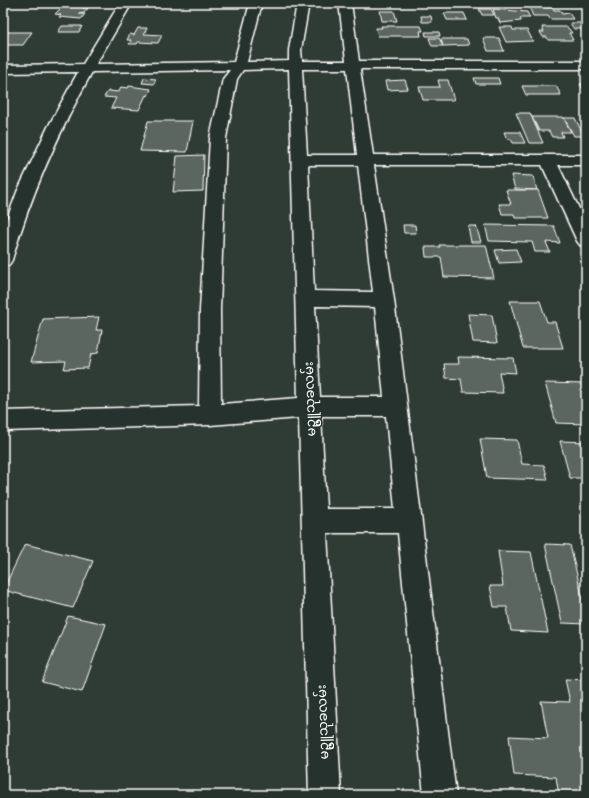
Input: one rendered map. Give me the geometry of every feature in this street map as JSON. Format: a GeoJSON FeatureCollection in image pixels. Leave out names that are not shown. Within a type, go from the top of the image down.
{"type":"FeatureCollection","features":[{"type":"Feature","properties":{"kind":"street"},"geometry":{"type":"LineString","coordinates":[[3,260],[9,236],[35,166],[86,68],[126,3]]}},
{"type":"Feature","properties":{"kind":"street"},"geometry":{"type":"LineString","coordinates":[[210,416],[210,310],[218,138],[230,80],[240,66],[256,3]]}},
{"type":"Feature","properties":{"kind":"street","name":"မဥ္ဇူသုခလမ်း"},"geometry":{"type":"LineString","coordinates":[[303,3],[295,50],[324,795]]}},
{"type":"Feature","properties":{"kind":"street"},"geometry":{"type":"LineString","coordinates":[[346,3],[384,300],[440,795]]}},
{"type":"Feature","properties":{"kind":"street"},"geometry":{"type":"LineString","coordinates":[[3,69],[296,65],[586,65]]}},
{"type":"Feature","properties":{"kind":"street"},"geometry":{"type":"LineString","coordinates":[[300,160],[586,160]]}},
{"type":"Feature","properties":{"kind":"street"},"geometry":{"type":"LineString","coordinates":[[548,160],[586,242]]}},
{"type":"Feature","properties":{"kind":"street"},"geometry":{"type":"LineString","coordinates":[[305,298],[384,300]]}},
{"type":"Feature","properties":{"kind":"street"},"geometry":{"type":"LineString","coordinates":[[3,421],[210,416],[310,407],[396,406]]}},
{"type":"Feature","properties":{"kind":"street"},"geometry":{"type":"LineString","coordinates":[[314,521],[409,521]]}},
{"type":"Feature","properties":{"kind":"building"},"geometry":{"type":"Polygon","coordinates":[[[70,4],[85,6],[83,8],[88,8],[84,13],[79,14],[85,14],[81,19],[59,17],[61,15],[55,14],[62,7],[68,7],[70,4]]]}},
{"type":"Feature","properties":{"kind":"building"},"geometry":{"type":"Polygon","coordinates":[[[533,4],[541,4],[543,7],[552,7],[554,10],[560,10],[562,14],[569,13],[573,19],[550,19],[548,16],[533,16],[529,7],[535,7],[533,4]]]}},
{"type":"Feature","properties":{"kind":"building"},"geometry":{"type":"Polygon","coordinates":[[[479,9],[491,9],[494,15],[482,15],[479,9]]]}},
{"type":"Feature","properties":{"kind":"building"},"geometry":{"type":"Polygon","coordinates":[[[493,9],[527,12],[530,18],[520,18],[521,21],[500,23],[498,18],[496,18],[493,9]]]}},
{"type":"Feature","properties":{"kind":"building"},"geometry":{"type":"Polygon","coordinates":[[[380,11],[394,11],[397,21],[382,21],[380,11]]]}},
{"type":"Feature","properties":{"kind":"building"},"geometry":{"type":"Polygon","coordinates":[[[444,13],[464,13],[467,20],[447,20],[444,13]]]}},
{"type":"Feature","properties":{"kind":"building"},"geometry":{"type":"Polygon","coordinates":[[[421,16],[431,16],[432,22],[422,22],[421,16]]]}},
{"type":"Feature","properties":{"kind":"building"},"geometry":{"type":"Polygon","coordinates":[[[570,23],[583,23],[586,29],[574,29],[570,23]]]}},
{"type":"Feature","properties":{"kind":"building"},"geometry":{"type":"Polygon","coordinates":[[[62,26],[82,26],[79,32],[58,32],[62,26]]]}},
{"type":"Feature","properties":{"kind":"building"},"geometry":{"type":"Polygon","coordinates":[[[381,26],[421,26],[423,31],[420,31],[421,36],[378,36],[376,28],[382,28],[381,26]]]}},
{"type":"Feature","properties":{"kind":"building"},"geometry":{"type":"Polygon","coordinates":[[[499,27],[512,27],[513,30],[527,30],[533,41],[506,42],[499,27]]]}},
{"type":"Feature","properties":{"kind":"building"},"geometry":{"type":"Polygon","coordinates":[[[542,27],[566,27],[572,33],[569,33],[573,40],[548,40],[547,37],[543,37],[540,32],[544,32],[542,27]]]}},
{"type":"Feature","properties":{"kind":"building"},"geometry":{"type":"Polygon","coordinates":[[[138,28],[147,28],[144,34],[162,35],[158,43],[138,42],[137,44],[129,44],[131,40],[127,40],[130,34],[134,35],[138,28]]]}},
{"type":"Feature","properties":{"kind":"building"},"geometry":{"type":"Polygon","coordinates":[[[6,32],[32,32],[23,45],[3,45],[3,35],[6,32]]]}},
{"type":"Feature","properties":{"kind":"building"},"geometry":{"type":"Polygon","coordinates":[[[425,32],[439,32],[440,36],[426,36],[425,32]]]}},
{"type":"Feature","properties":{"kind":"building"},"geometry":{"type":"Polygon","coordinates":[[[429,38],[439,38],[443,46],[432,46],[429,38]]]}},
{"type":"Feature","properties":{"kind":"building"},"geometry":{"type":"Polygon","coordinates":[[[483,38],[499,38],[504,51],[488,51],[483,38]]]}},
{"type":"Feature","properties":{"kind":"building"},"geometry":{"type":"Polygon","coordinates":[[[441,39],[467,39],[469,45],[443,46],[441,39]]]}},
{"type":"Feature","properties":{"kind":"building"},"geometry":{"type":"Polygon","coordinates":[[[144,78],[156,79],[154,84],[142,83],[144,78]]]}},
{"type":"Feature","properties":{"kind":"building"},"geometry":{"type":"Polygon","coordinates":[[[474,78],[498,78],[500,84],[476,84],[474,78]]]}},
{"type":"Feature","properties":{"kind":"building"},"geometry":{"type":"Polygon","coordinates":[[[405,80],[408,89],[387,90],[385,81],[405,80]]]}},
{"type":"Feature","properties":{"kind":"building"},"geometry":{"type":"Polygon","coordinates":[[[438,80],[448,80],[454,100],[423,100],[419,87],[440,87],[438,80]]]}},
{"type":"Feature","properties":{"kind":"building"},"geometry":{"type":"Polygon","coordinates":[[[586,83],[586,94],[580,84],[586,83]]]}},
{"type":"Feature","properties":{"kind":"building"},"geometry":{"type":"Polygon","coordinates":[[[129,86],[151,89],[148,96],[146,95],[139,110],[111,108],[116,98],[104,97],[108,91],[119,92],[121,87],[128,88],[129,86]]]}},
{"type":"Feature","properties":{"kind":"building"},"geometry":{"type":"Polygon","coordinates":[[[522,86],[556,86],[561,95],[526,95],[522,86]]]}},
{"type":"Feature","properties":{"kind":"building"},"geometry":{"type":"Polygon","coordinates":[[[516,113],[530,113],[543,143],[529,143],[516,113]]]}},
{"type":"Feature","properties":{"kind":"building"},"geometry":{"type":"Polygon","coordinates":[[[532,117],[563,117],[571,132],[561,132],[563,137],[552,137],[549,131],[539,131],[532,117]]]}},
{"type":"Feature","properties":{"kind":"building"},"geometry":{"type":"Polygon","coordinates":[[[564,118],[575,118],[584,136],[574,136],[564,118]]]}},
{"type":"Feature","properties":{"kind":"building"},"geometry":{"type":"Polygon","coordinates":[[[148,121],[193,121],[187,152],[140,151],[148,121]]]}},
{"type":"Feature","properties":{"kind":"building"},"geometry":{"type":"Polygon","coordinates":[[[504,132],[520,132],[525,143],[513,143],[511,139],[507,139],[504,132]]]}},
{"type":"Feature","properties":{"kind":"building"},"geometry":{"type":"Polygon","coordinates":[[[204,155],[203,191],[173,192],[177,156],[204,155]]]}},
{"type":"Feature","properties":{"kind":"building"},"geometry":{"type":"Polygon","coordinates":[[[511,175],[533,176],[537,190],[515,189],[511,175]]]}},
{"type":"Feature","properties":{"kind":"building"},"geometry":{"type":"Polygon","coordinates":[[[506,190],[538,190],[548,218],[515,218],[514,214],[502,214],[499,204],[511,204],[506,190]]]}},
{"type":"Feature","properties":{"kind":"building"},"geometry":{"type":"Polygon","coordinates":[[[403,225],[415,225],[416,233],[404,233],[403,225]]]}},
{"type":"Feature","properties":{"kind":"building"},"geometry":{"type":"Polygon","coordinates":[[[485,225],[554,226],[560,243],[546,242],[550,252],[535,252],[532,242],[489,241],[485,225]]]}},
{"type":"Feature","properties":{"kind":"building"},"geometry":{"type":"Polygon","coordinates":[[[468,226],[476,226],[481,242],[471,242],[468,226]]]}},
{"type":"Feature","properties":{"kind":"building"},"geometry":{"type":"Polygon","coordinates":[[[439,245],[486,245],[494,278],[444,277],[441,257],[426,257],[425,247],[440,247],[439,245]]]}},
{"type":"Feature","properties":{"kind":"building"},"geometry":{"type":"Polygon","coordinates":[[[516,249],[521,262],[499,263],[495,250],[516,249]]]}},
{"type":"Feature","properties":{"kind":"building"},"geometry":{"type":"Polygon","coordinates":[[[510,301],[540,301],[547,322],[555,322],[563,348],[523,348],[510,301]]]}},
{"type":"Feature","properties":{"kind":"building"},"geometry":{"type":"Polygon","coordinates":[[[468,314],[492,315],[497,343],[473,342],[468,314]]]}},
{"type":"Feature","properties":{"kind":"building"},"geometry":{"type":"Polygon","coordinates":[[[99,317],[96,330],[102,330],[98,353],[91,354],[88,368],[64,369],[66,361],[31,362],[43,319],[99,317]]]}},
{"type":"Feature","properties":{"kind":"building"},"geometry":{"type":"Polygon","coordinates":[[[458,357],[513,358],[516,373],[499,372],[503,393],[463,392],[461,379],[446,378],[444,364],[459,364],[458,357]]]}},
{"type":"Feature","properties":{"kind":"building"},"geometry":{"type":"Polygon","coordinates":[[[545,383],[586,384],[586,424],[556,423],[545,383]]]}},
{"type":"Feature","properties":{"kind":"building"},"geometry":{"type":"Polygon","coordinates":[[[480,439],[517,440],[522,464],[544,465],[548,480],[487,478],[480,439]]]}},
{"type":"Feature","properties":{"kind":"building"},"geometry":{"type":"Polygon","coordinates":[[[560,441],[586,442],[586,478],[570,478],[560,441]]]}},
{"type":"Feature","properties":{"kind":"building"},"geometry":{"type":"Polygon","coordinates":[[[25,544],[93,561],[73,608],[3,590],[25,544]]]}},
{"type":"Feature","properties":{"kind":"building"},"geometry":{"type":"Polygon","coordinates":[[[545,544],[570,545],[586,613],[586,624],[562,623],[545,544]]]}},
{"type":"Feature","properties":{"kind":"building"},"geometry":{"type":"Polygon","coordinates":[[[498,551],[531,552],[548,633],[511,631],[507,607],[494,607],[490,586],[503,586],[498,551]]]}},
{"type":"Feature","properties":{"kind":"building"},"geometry":{"type":"Polygon","coordinates":[[[68,616],[106,624],[82,692],[42,682],[68,616]]]}},
{"type":"Feature","properties":{"kind":"building"},"geometry":{"type":"Polygon","coordinates":[[[565,679],[586,680],[586,795],[559,795],[556,777],[514,775],[509,736],[548,738],[541,701],[570,702],[565,679]]]}}]}
